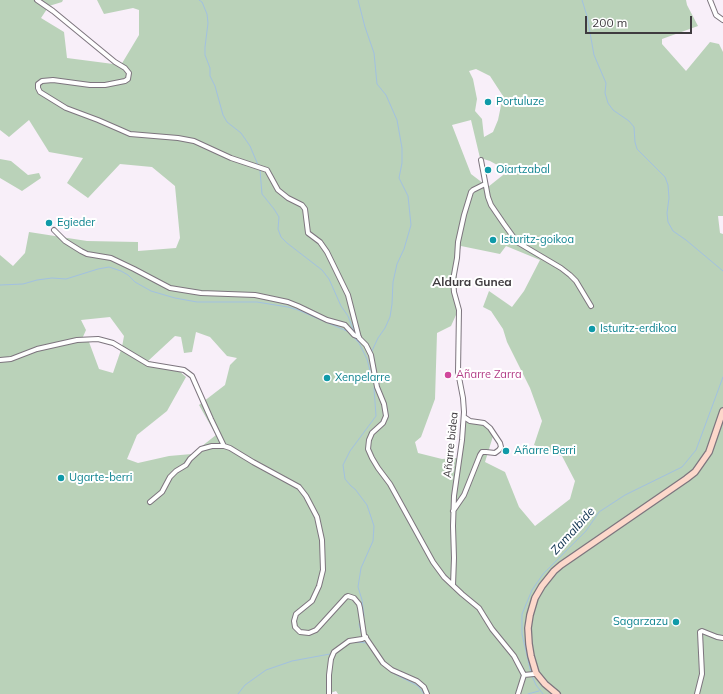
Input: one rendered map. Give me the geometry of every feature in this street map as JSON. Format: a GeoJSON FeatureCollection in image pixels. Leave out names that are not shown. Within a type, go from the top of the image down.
{"type":"FeatureCollection","features":[{"type":"Feature","properties":{"kind":"main road"},"geometry":{"type":"LineString","coordinates":[[556,694],[535,672],[530,651],[528,636],[530,614],[535,598],[547,579],[561,565],[695,472],[709,452],[723,411]]}},
{"type":"Feature","properties":{"kind":"street"},"geometry":{"type":"LineString","coordinates":[[37,0],[53,11],[124,68],[128,73],[128,79],[125,81],[105,85],[90,86],[53,80],[42,81],[38,84],[40,92],[66,108],[130,134],[178,138],[194,141],[231,158],[267,170],[278,190],[288,198],[302,205],[305,209],[308,234],[320,242],[327,252],[341,280],[348,296],[359,338]]}},
{"type":"Feature","properties":{"kind":"street"},"geometry":{"type":"LineString","coordinates":[[710,0],[716,15],[723,20]]}},
{"type":"Feature","properties":{"kind":"street"},"geometry":{"type":"LineString","coordinates":[[481,160],[485,184],[491,205],[517,242],[561,268],[576,281],[591,306]]}},
{"type":"Feature","properties":{"kind":"street","name":"Añarre bidea"},"geometry":{"type":"LineString","coordinates":[[453,585],[453,511],[464,417],[463,398],[458,372],[458,310],[453,280],[458,242],[464,215],[472,190],[485,184]]}},
{"type":"Feature","properties":{"kind":"street"},"geometry":{"type":"LineString","coordinates":[[54,230],[65,242],[81,251],[87,254],[112,258],[134,268],[170,288],[200,293],[255,295],[288,302],[328,320],[345,325],[359,338],[366,345],[371,356],[376,387],[384,404],[386,416],[383,423],[372,433],[369,440],[368,449],[372,458],[390,484],[432,562],[453,585],[479,608],[492,629],[514,656],[525,675]]}},
{"type":"Feature","properties":{"kind":"street"},"geometry":{"type":"LineString","coordinates":[[0,360],[11,359],[37,349],[84,339],[98,339],[113,343],[148,364],[184,370],[192,376],[224,446]]}},
{"type":"Feature","properties":{"kind":"street"},"geometry":{"type":"LineString","coordinates":[[453,511],[464,496],[482,452],[495,453],[501,447],[490,428],[484,423],[470,421],[464,417]]}},
{"type":"Feature","properties":{"kind":"street"},"geometry":{"type":"LineString","coordinates":[[150,502],[162,492],[170,477],[176,471],[186,465],[201,449],[212,446],[224,446],[230,448],[299,488],[306,496],[317,517],[322,540],[323,570],[319,586],[312,601],[296,614],[294,621],[295,627],[300,632],[309,633],[316,630],[346,597],[351,597],[359,604],[362,624],[366,637],[383,662],[392,670],[418,681],[427,694]]}},
{"type":"Feature","properties":{"kind":"street"},"geometry":{"type":"LineString","coordinates":[[697,694],[702,674],[700,632],[702,631],[723,638]]}},
{"type":"Feature","properties":{"kind":"street"},"geometry":{"type":"LineString","coordinates":[[330,694],[329,675],[331,659],[334,652],[350,641],[366,637]]}},
{"type":"Feature","properties":{"kind":"street"},"geometry":{"type":"LineString","coordinates":[[525,675],[535,672]]}},
{"type":"Feature","properties":{"kind":"street"},"geometry":{"type":"LineString","coordinates":[[518,694],[525,675]]}},
{"type":"Feature","properties":{"kind":"green space"},"geometry":{"type":"Polygon","coordinates":[[[0,0],[63,0],[62,2],[49,6],[41,18],[64,32],[67,58],[121,65],[139,35],[139,10],[133,8],[104,14],[97,0],[686,0],[698,26],[662,39],[662,44],[686,71],[710,42],[719,44],[723,52],[723,216],[718,216],[720,233],[723,234],[723,694],[338,694],[336,691],[328,694],[0,694],[0,255],[13,266],[25,253],[29,232],[87,241],[138,242],[138,251],[176,248],[180,238],[175,186],[152,167],[120,164],[88,198],[67,183],[83,158],[49,152],[29,120],[9,137],[0,130],[0,0]],[[476,69],[469,71],[473,79],[477,99],[475,111],[482,119],[484,137],[493,132],[498,120],[503,96],[490,76],[476,69]],[[471,120],[452,125],[471,174],[488,187],[508,171],[490,161],[480,158],[471,120]],[[461,246],[457,260],[456,315],[451,326],[437,333],[435,399],[421,437],[415,442],[418,453],[442,459],[458,458],[463,421],[483,424],[494,433],[485,462],[505,472],[519,507],[535,526],[570,499],[575,481],[562,456],[534,445],[542,421],[530,388],[507,342],[503,329],[491,311],[483,307],[489,291],[512,307],[524,291],[540,260],[506,246],[500,254],[461,246]],[[110,317],[81,320],[86,330],[82,339],[89,342],[99,369],[113,373],[122,347],[124,336],[110,317]],[[196,332],[192,352],[184,353],[181,337],[175,336],[148,361],[178,370],[186,377],[167,411],[137,435],[127,459],[138,463],[169,456],[192,454],[216,435],[199,405],[225,385],[230,365],[237,358],[227,356],[210,337],[196,332]]]}},
{"type":"Feature","properties":{"kind":"green space"},"geometry":{"type":"Polygon","coordinates":[[[0,159],[11,161],[28,175],[39,173],[41,178],[22,191],[0,178],[0,159]]]}},
{"type":"Feature","properties":{"kind":"waterway"},"geometry":{"type":"LineString","coordinates":[[199,0],[202,2],[207,14],[208,23],[205,55],[210,68],[210,76],[215,86],[223,115],[227,122],[241,133],[250,146],[258,165]]}},
{"type":"Feature","properties":{"kind":"waterway"},"geometry":{"type":"LineString","coordinates":[[358,0],[374,53],[377,84],[386,95],[397,120],[402,148],[402,163],[399,178],[408,196],[411,225],[404,249],[397,264],[393,282],[390,317],[371,353]]}},
{"type":"Feature","properties":{"kind":"waterway"},"geometry":{"type":"LineString","coordinates":[[582,0],[587,16],[594,55],[606,83],[605,93],[608,103],[613,110],[629,121],[634,127],[637,149],[665,177],[668,185],[669,198],[667,213],[668,222],[673,231],[723,271]]}},
{"type":"Feature","properties":{"kind":"waterway"},"geometry":{"type":"LineString","coordinates":[[260,170],[262,194],[279,217],[278,229],[281,237],[322,270],[329,279],[341,306],[348,316],[355,334]]}},
{"type":"Feature","properties":{"kind":"waterway"},"geometry":{"type":"LineString","coordinates":[[0,285],[23,284],[52,278],[66,279],[109,267],[121,271],[135,282],[151,291],[175,298],[197,302],[257,302],[298,310],[349,332],[358,342]]}},
{"type":"Feature","properties":{"kind":"waterway"},"geometry":{"type":"LineString","coordinates":[[357,339],[367,359],[373,382]]}},
{"type":"Feature","properties":{"kind":"waterway","name":"Zamalbide"},"geometry":{"type":"LineString","coordinates":[[531,673],[522,634],[522,614],[532,590],[543,574],[586,531],[599,512],[625,495],[682,467],[696,450],[723,377]]}},
{"type":"Feature","properties":{"kind":"waterway"},"geometry":{"type":"LineString","coordinates":[[364,616],[362,600],[358,587],[361,568],[373,541],[374,526],[367,505],[345,479],[343,465],[350,451],[376,416],[374,388]]}},
{"type":"Feature","properties":{"kind":"waterway"},"geometry":{"type":"LineString","coordinates":[[359,624],[362,635]]}},
{"type":"Feature","properties":{"kind":"waterway"},"geometry":{"type":"LineString","coordinates":[[356,642],[367,643]]}},
{"type":"Feature","properties":{"kind":"waterway"},"geometry":{"type":"LineString","coordinates":[[238,694],[245,685],[266,670],[292,661],[330,654]]}},
{"type":"Feature","properties":{"kind":"waterway"},"geometry":{"type":"LineString","coordinates":[[384,666],[389,670]]}},
{"type":"Feature","properties":{"kind":"waterway"},"geometry":{"type":"LineString","coordinates":[[393,673],[418,686],[424,694]]}},
{"type":"Feature","properties":{"kind":"waterway","name":"Zamalbide"},"geometry":{"type":"LineString","coordinates":[[532,676],[536,685],[543,694]]}},
{"type":"Feature","properties":{"kind":"waterway"},"geometry":{"type":"LineString","coordinates":[[528,694],[539,691]]}},
{"type":"Feature","properties":{"kind":"place","name":"Portuluze"},"geometry":{"type":"Point","coordinates":[488,102]}},
{"type":"Feature","properties":{"kind":"place","name":"Oiartzabal"},"geometry":{"type":"Point","coordinates":[488,170]}},
{"type":"Feature","properties":{"kind":"place","name":"Egieder"},"geometry":{"type":"Point","coordinates":[49,223]}},
{"type":"Feature","properties":{"kind":"place","name":"Isturitz-goikoa"},"geometry":{"type":"Point","coordinates":[493,240]}},
{"type":"Feature","properties":{"kind":"place","name":"Isturitz-erdikoa"},"geometry":{"type":"Point","coordinates":[592,329]}},
{"type":"Feature","properties":{"kind":"place","name":"Añarre Zarra"},"geometry":{"type":"Point","coordinates":[448,375]}},
{"type":"Feature","properties":{"kind":"place","name":"Xenpelarre"},"geometry":{"type":"Point","coordinates":[327,378]}},
{"type":"Feature","properties":{"kind":"place","name":"Añarre Berri"},"geometry":{"type":"Point","coordinates":[506,451]}},
{"type":"Feature","properties":{"kind":"place","name":"Ugarte-berri"},"geometry":{"type":"Point","coordinates":[61,478]}},
{"type":"Feature","properties":{"kind":"place","name":"Sagarzazu"},"geometry":{"type":"Point","coordinates":[676,622]}},
{"type":"Feature","properties":{"kind":"district","name":"Aldura Gunea"},"geometry":{"type":"Point","coordinates":[472,282]}}]}
